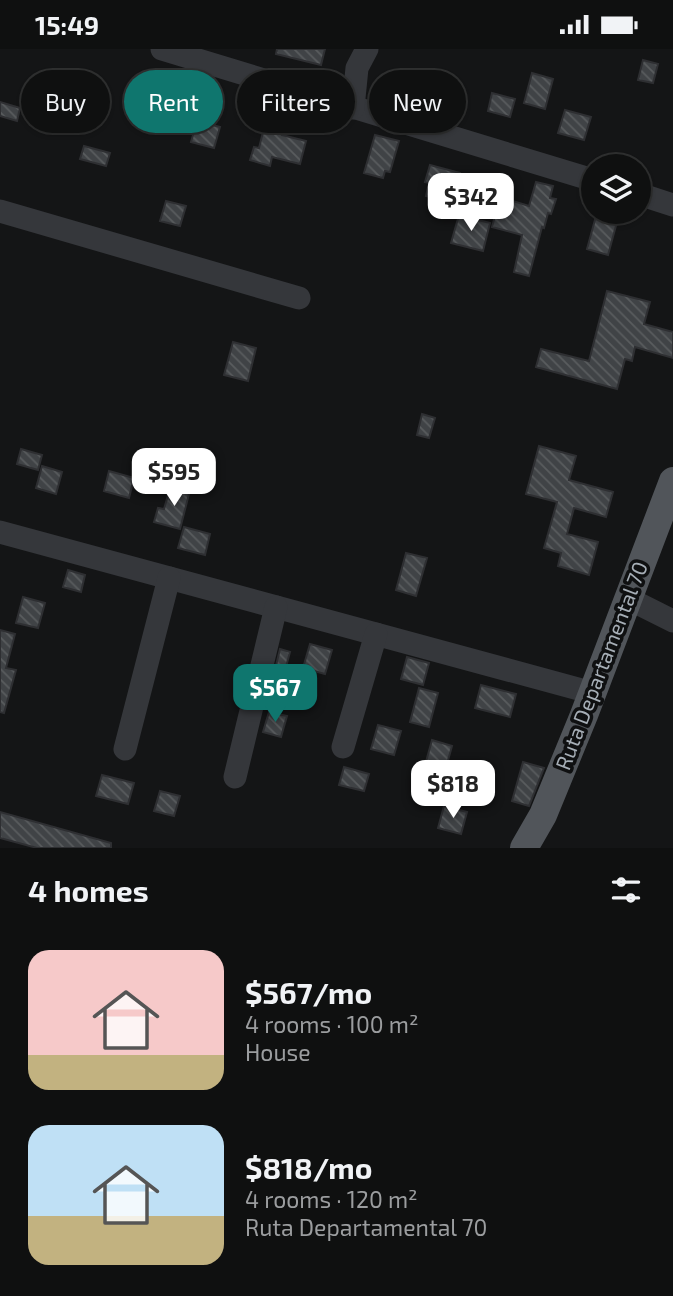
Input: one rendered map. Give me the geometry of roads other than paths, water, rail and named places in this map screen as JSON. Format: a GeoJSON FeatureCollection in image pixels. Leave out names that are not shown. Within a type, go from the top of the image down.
{"type":"FeatureCollection","features":[{"type":"Feature","properties":{"kind":"main road","name":"Ruta Departamental 70"},"geometry":{"type":"LineString","coordinates":[[524,848],[543,815],[670,500]]}},
{"type":"Feature","properties":{"kind":"street"},"geometry":{"type":"LineString","coordinates":[[162,49],[237,72]]}},
{"type":"Feature","properties":{"kind":"street"},"geometry":{"type":"LineString","coordinates":[[355,88],[357,68],[367,49]]}},
{"type":"Feature","properties":{"kind":"street"},"geometry":{"type":"LineString","coordinates":[[355,109],[581,176]]}},
{"type":"Feature","properties":{"kind":"street"},"geometry":{"type":"LineString","coordinates":[[651,198],[673,205]]}},
{"type":"Feature","properties":{"kind":"street"},"geometry":{"type":"LineString","coordinates":[[0,211],[299,298]]}},
{"type":"Feature","properties":{"kind":"street"},"geometry":{"type":"LineString","coordinates":[[0,532],[593,693]]}},
{"type":"Feature","properties":{"kind":"street"},"geometry":{"type":"LineString","coordinates":[[125,749],[169,578]]}},
{"type":"Feature","properties":{"kind":"street"},"geometry":{"type":"LineString","coordinates":[[628,599],[673,621]]}},
{"type":"Feature","properties":{"kind":"street"},"geometry":{"type":"LineString","coordinates":[[235,777],[276,607]]}},
{"type":"Feature","properties":{"kind":"street"},"geometry":{"type":"LineString","coordinates":[[343,747],[376,634]]}}]}
